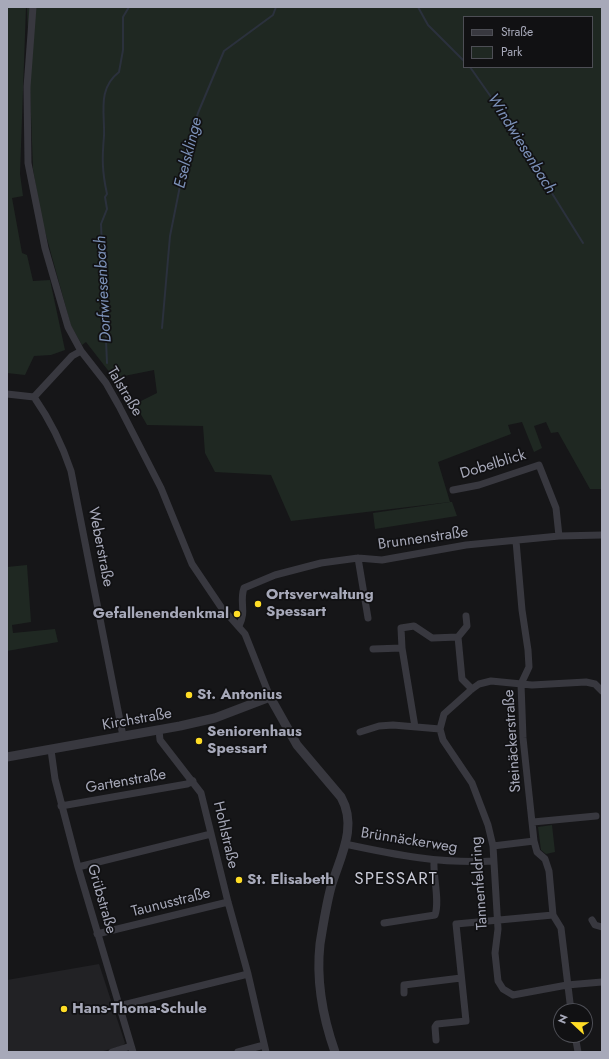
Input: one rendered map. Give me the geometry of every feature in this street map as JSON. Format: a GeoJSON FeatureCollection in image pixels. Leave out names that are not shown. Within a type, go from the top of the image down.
{"type":"FeatureCollection","features":[{"type":"Feature","properties":{"kind":"street","name":"Talstraße"},"geometry":{"type":"LineString","coordinates":[[33,7],[27,87],[28,163],[45,248],[68,327],[81,351],[106,383],[119,406],[161,488],[192,564],[221,607],[239,626],[248,639],[270,697]]}},
{"type":"Feature","properties":{"kind":"street"},"geometry":{"type":"LineString","coordinates":[[7,394],[34,397],[72,356],[81,351]]}},
{"type":"Feature","properties":{"kind":"street","name":"Weberstraße"},"geometry":{"type":"LineString","coordinates":[[34,397],[46,414],[63,447],[71,471],[123,736]]}},
{"type":"Feature","properties":{"kind":"street","name":"Dobelblick"},"geometry":{"type":"LineString","coordinates":[[453,490],[479,485],[539,465],[556,508],[559,536]]}},
{"type":"Feature","properties":{"kind":"street","name":"Brunnenstraße"},"geometry":{"type":"LineString","coordinates":[[239,626],[243,619],[244,610],[242,594],[244,588],[294,569],[358,558],[382,560],[466,546],[559,536],[602,535]]}},
{"type":"Feature","properties":{"kind":"street","name":"Steinäckerstraße"},"geometry":{"type":"LineString","coordinates":[[516,541],[529,667],[521,684],[523,738],[534,841],[537,852],[545,859],[549,871],[553,915],[560,928],[570,1003]]}},
{"type":"Feature","properties":{"kind":"street"},"geometry":{"type":"LineString","coordinates":[[358,558],[368,618]]}},
{"type":"Feature","properties":{"kind":"street"},"geometry":{"type":"LineString","coordinates":[[466,616],[467,626],[458,637],[462,679],[472,689]]}},
{"type":"Feature","properties":{"kind":"street"},"geometry":{"type":"LineString","coordinates":[[415,727],[402,648],[401,628],[404,626],[414,626],[432,638],[458,637]]}},
{"type":"Feature","properties":{"kind":"street"},"geometry":{"type":"LineString","coordinates":[[373,648],[402,648]]}},
{"type":"Feature","properties":{"kind":"street"},"geometry":{"type":"LineString","coordinates":[[360,732],[379,726],[393,725],[440,729],[444,714],[448,708],[479,684],[491,682],[521,684],[586,682],[594,684],[602,690]]}},
{"type":"Feature","properties":{"kind":"street"},"geometry":{"type":"LineString","coordinates":[[270,697],[297,745],[336,789],[345,804],[349,822],[345,844],[328,899],[320,958],[320,990],[325,1018],[335,1052]]}},
{"type":"Feature","properties":{"kind":"street","name":"Kirchstraße"},"geometry":{"type":"LineString","coordinates":[[7,757],[158,730],[215,718],[270,697]]}},
{"type":"Feature","properties":{"kind":"street","name":"Tannenfeldring"},"geometry":{"type":"LineString","coordinates":[[440,729],[443,740],[472,783],[488,825],[493,846],[497,920],[495,952],[498,981],[503,989],[512,995],[567,985],[602,982]]}},
{"type":"Feature","properties":{"kind":"street","name":"Hohlstraße"},"geometry":{"type":"LineString","coordinates":[[158,730],[160,740],[193,780],[201,793],[228,902],[248,974],[265,1049]]}},
{"type":"Feature","properties":{"kind":"street","name":"Grübstraße"},"geometry":{"type":"LineString","coordinates":[[51,750],[61,806],[97,934],[132,1049]]}},
{"type":"Feature","properties":{"kind":"street","name":"Gartenstraße"},"geometry":{"type":"LineString","coordinates":[[61,806],[187,784],[193,780]]}},
{"type":"Feature","properties":{"kind":"street"},"geometry":{"type":"LineString","coordinates":[[533,822],[596,816]]}},
{"type":"Feature","properties":{"kind":"street"},"geometry":{"type":"LineString","coordinates":[[78,868],[211,834]]}},
{"type":"Feature","properties":{"kind":"street"},"geometry":{"type":"LineString","coordinates":[[493,846],[534,841]]}},
{"type":"Feature","properties":{"kind":"street","name":"Brünnäckerweg"},"geometry":{"type":"LineString","coordinates":[[345,844],[434,861],[462,863],[493,861]]}},
{"type":"Feature","properties":{"kind":"street"},"geometry":{"type":"LineString","coordinates":[[384,923],[435,915],[437,909],[434,861]]}},
{"type":"Feature","properties":{"kind":"street","name":"Taunusstraße"},"geometry":{"type":"LineString","coordinates":[[97,934],[228,902]]}},
{"type":"Feature","properties":{"kind":"street"},"geometry":{"type":"LineString","coordinates":[[436,1040],[435,1027],[437,1024],[466,1021],[456,924],[553,915]]}},
{"type":"Feature","properties":{"kind":"street"},"geometry":{"type":"LineString","coordinates":[[592,920],[595,925],[602,927]]}},
{"type":"Feature","properties":{"kind":"street"},"geometry":{"type":"LineString","coordinates":[[119,1006],[248,974]]}},
{"type":"Feature","properties":{"kind":"street"},"geometry":{"type":"LineString","coordinates":[[404,993],[404,985],[461,978]]}},
{"type":"Feature","properties":{"kind":"street"},"geometry":{"type":"LineString","coordinates":[[112,1052],[132,1049]]}},
{"type":"Feature","properties":{"kind":"street"},"geometry":{"type":"LineString","coordinates":[[238,1052],[265,1049]]}},
{"type":"Feature","properties":{"kind":"shaded area"},"geometry":{"type":"Polygon","coordinates":[[[99,964],[125,1043],[122,1046],[100,1052],[7,1052],[7,980],[99,964]]]}},
{"type":"Feature","properties":{"kind":"green space"},"geometry":{"type":"Polygon","coordinates":[[[7,7],[26,7],[20,174],[23,196],[12,198],[22,253],[27,255],[33,281],[50,280],[65,350],[51,355],[34,356],[25,375],[7,373],[7,7]]]}},
{"type":"Feature","properties":{"kind":"green space"},"geometry":{"type":"Polygon","coordinates":[[[27,7],[602,7],[602,489],[590,489],[558,432],[551,433],[546,422],[534,426],[542,448],[534,452],[522,422],[508,425],[511,434],[438,462],[450,502],[291,521],[271,475],[215,472],[205,453],[203,426],[147,425],[135,404],[157,393],[154,370],[114,378],[86,342],[82,345],[71,326],[41,217],[33,169],[27,7]]]}},
{"type":"Feature","properties":{"kind":"green space"},"geometry":{"type":"Polygon","coordinates":[[[452,502],[457,516],[375,529],[373,513],[452,502]]]}},
{"type":"Feature","properties":{"kind":"green space"},"geometry":{"type":"Polygon","coordinates":[[[27,565],[31,622],[12,625],[13,633],[55,629],[58,642],[7,651],[7,567],[27,565]]]}},
{"type":"Feature","properties":{"kind":"green space"},"geometry":{"type":"Polygon","coordinates":[[[552,825],[555,852],[546,854],[541,850],[538,827],[552,825]]]}},
{"type":"Feature","properties":{"kind":"waterway","name":"Dorfwiesenbach"},"geometry":{"type":"LineString","coordinates":[[107,363],[101,224],[107,209],[105,197],[107,194],[103,165],[103,110],[105,94],[108,86],[119,72],[123,50],[123,17],[129,7]]}},
{"type":"Feature","properties":{"kind":"waterway","name":"Eselsklinge"},"geometry":{"type":"LineString","coordinates":[[162,328],[170,236],[187,151],[198,113],[224,51],[273,15],[276,7]]}},
{"type":"Feature","properties":{"kind":"waterway","name":"Windwiesenbach"},"geometry":{"type":"LineString","coordinates":[[418,7],[428,25],[463,60]]}},
{"type":"Feature","properties":{"kind":"waterway","name":"Windwiesenbach"},"geometry":{"type":"LineString","coordinates":[[471,68],[503,114],[509,131],[520,141],[523,153],[540,174],[583,243]]}},
{"type":"Feature","properties":{"kind":"place","name":"Ortsverwaltung Spessart"},"geometry":{"type":"Point","coordinates":[258,604]}},
{"type":"Feature","properties":{"kind":"place","name":"Gefallenendenkmal"},"geometry":{"type":"Point","coordinates":[237,614]}},
{"type":"Feature","properties":{"kind":"place","name":"St. Antonius"},"geometry":{"type":"Point","coordinates":[189,695]}},
{"type":"Feature","properties":{"kind":"place","name":"Seniorenhaus Spessart"},"geometry":{"type":"Point","coordinates":[199,741]}},
{"type":"Feature","properties":{"kind":"place","name":"St. Elisabeth"},"geometry":{"type":"Point","coordinates":[239,880]}},
{"type":"Feature","properties":{"kind":"place","name":"Hans-Thoma-Schule"},"geometry":{"type":"Point","coordinates":[64,1009]}},
{"type":"Feature","properties":{"kind":"district","name":"SPESSART"},"geometry":{"type":"Point","coordinates":[396,880]}}]}
